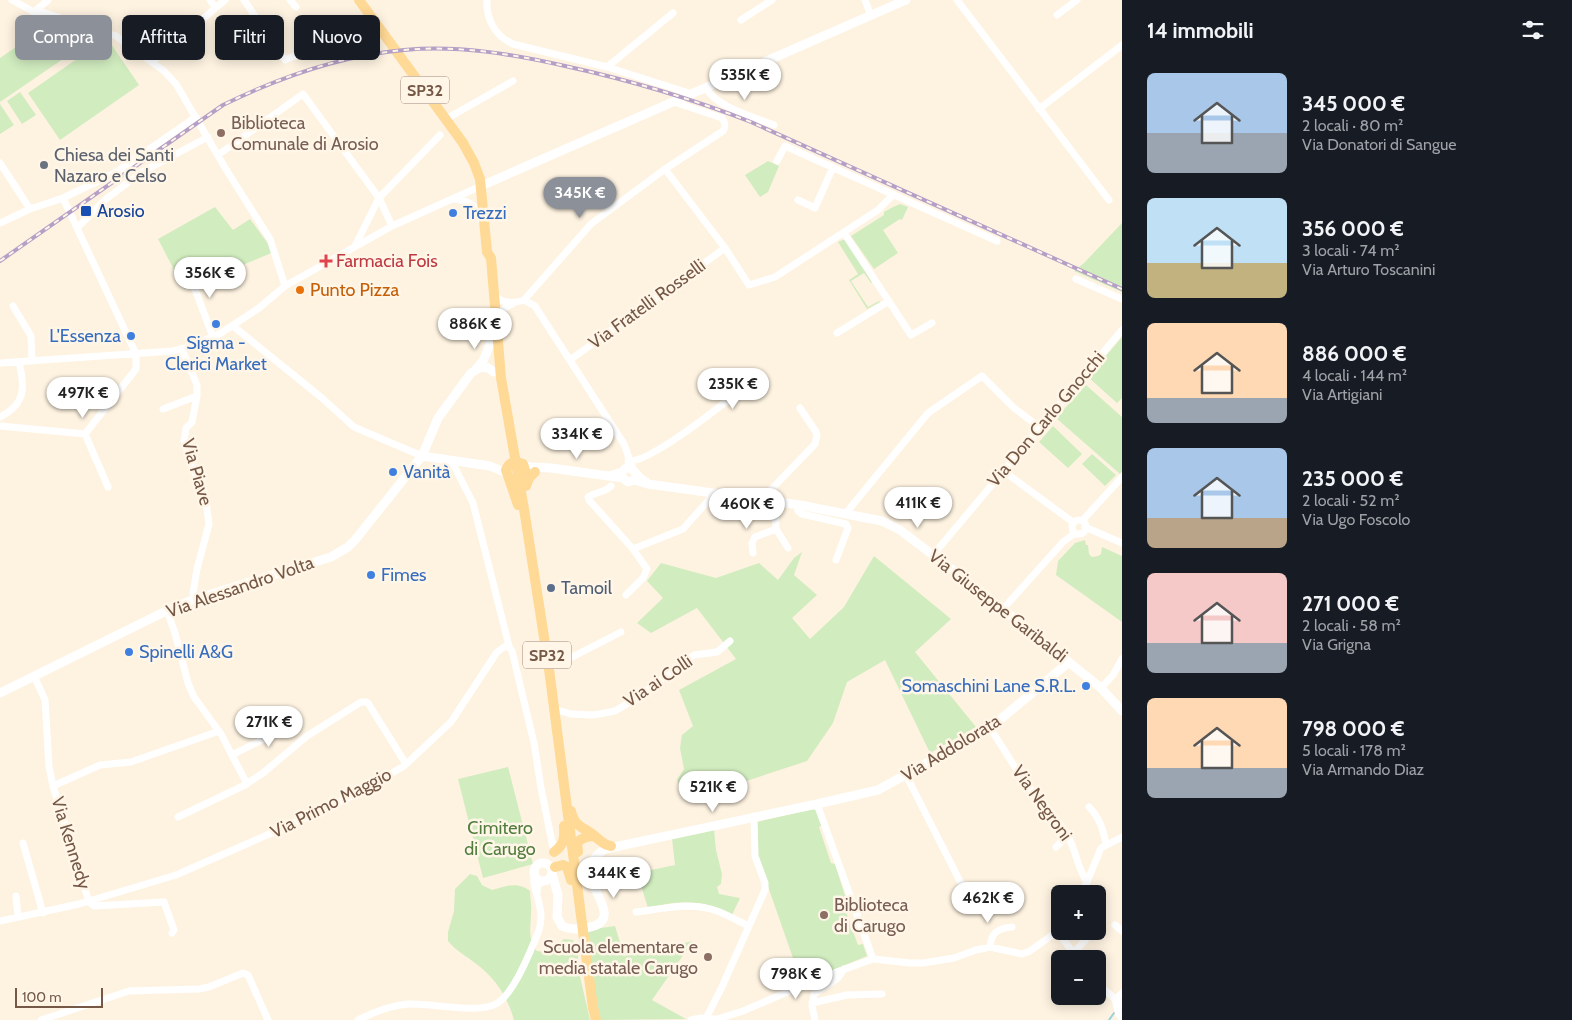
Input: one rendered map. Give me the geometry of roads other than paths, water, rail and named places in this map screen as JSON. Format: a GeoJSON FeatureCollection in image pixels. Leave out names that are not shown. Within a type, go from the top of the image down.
{"type":"FeatureCollection","features":[{"type":"Feature","properties":{"kind":"main road","name":"SP32"},"geometry":{"type":"LineString","coordinates":[[359,0],[446,119],[469,154],[477,171],[481,186],[488,257],[491,342],[510,438],[517,463]]}},
{"type":"Feature","properties":{"kind":"main road"},"geometry":{"type":"LineString","coordinates":[[488,257],[490,286],[495,291]]}},
{"type":"Feature","properties":{"kind":"main road","name":"SP32"},"geometry":{"type":"LineString","coordinates":[[495,291],[497,375],[517,463],[515,478],[523,509],[549,669],[596,1020]]}},
{"type":"Feature","properties":{"kind":"main road"},"geometry":{"type":"LineString","coordinates":[[515,478],[507,467],[517,463]]}},
{"type":"Feature","properties":{"kind":"main road"},"geometry":{"type":"LineString","coordinates":[[523,509],[526,504],[526,483],[539,470]]}},
{"type":"Feature","properties":{"kind":"main road"},"geometry":{"type":"LineString","coordinates":[[554,852],[562,844],[565,836],[562,810],[566,797]]}},
{"type":"Feature","properties":{"kind":"main road"},"geometry":{"type":"LineString","coordinates":[[566,797],[580,828],[595,836],[603,844],[611,846]]}},
{"type":"Feature","properties":{"kind":"main road"},"geometry":{"type":"LineString","coordinates":[[579,902],[582,894],[577,842],[584,837],[595,836]]}},
{"type":"Feature","properties":{"kind":"main road"},"geometry":{"type":"LineString","coordinates":[[551,876],[563,865],[569,869],[575,907],[582,919]]}},
{"type":"Feature","properties":{"kind":"street"},"geometry":{"type":"LineString","coordinates":[[12,0],[34,12],[42,12],[116,36],[152,62],[176,84],[270,239],[285,286]]}},
{"type":"Feature","properties":{"kind":"street"},"geometry":{"type":"LineString","coordinates":[[34,12],[48,0]]}},
{"type":"Feature","properties":{"kind":"street"},"geometry":{"type":"LineString","coordinates":[[210,0],[215,7]]}},
{"type":"Feature","properties":{"kind":"street"},"geometry":{"type":"LineString","coordinates":[[152,62],[225,0]]}},
{"type":"Feature","properties":{"kind":"street"},"geometry":{"type":"LineString","coordinates":[[244,0],[285,60],[294,56]]}},
{"type":"Feature","properties":{"kind":"street"},"geometry":{"type":"LineString","coordinates":[[290,0],[296,7]]}},
{"type":"Feature","properties":{"kind":"street"},"geometry":{"type":"LineString","coordinates":[[487,0],[490,23],[507,42],[607,67],[692,94]]}},
{"type":"Feature","properties":{"kind":"street"},"geometry":{"type":"LineString","coordinates":[[740,20],[772,0]]}},
{"type":"Feature","properties":{"kind":"street"},"geometry":{"type":"LineString","coordinates":[[866,0],[870,16]]}},
{"type":"Feature","properties":{"kind":"street"},"geometry":{"type":"LineString","coordinates":[[0,363],[182,349],[213,337],[259,308],[285,286],[392,226],[906,0]]}},
{"type":"Feature","properties":{"kind":"street"},"geometry":{"type":"LineString","coordinates":[[957,0],[1109,200]]}},
{"type":"Feature","properties":{"kind":"street"},"geometry":{"type":"LineString","coordinates":[[1058,15],[1077,0]]}},
{"type":"Feature","properties":{"kind":"street"},"geometry":{"type":"LineString","coordinates":[[607,67],[672,13]]}},
{"type":"Feature","properties":{"kind":"street"},"geometry":{"type":"LineString","coordinates":[[1039,109],[1122,46]]}},
{"type":"Feature","properties":{"kind":"street"},"geometry":{"type":"LineString","coordinates":[[446,119],[512,81]]}},
{"type":"Feature","properties":{"kind":"street"},"geometry":{"type":"LineString","coordinates":[[706,88],[711,96],[721,103],[774,125]]}},
{"type":"Feature","properties":{"kind":"street"},"geometry":{"type":"LineString","coordinates":[[218,155],[303,94],[379,198],[392,226]]}},
{"type":"Feature","properties":{"kind":"street"},"geometry":{"type":"LineString","coordinates":[[476,369],[488,368],[497,375],[502,371],[499,313],[514,303],[524,300],[591,224],[665,169],[723,132],[726,128],[722,118],[674,102]]}},
{"type":"Feature","properties":{"kind":"street"},"geometry":{"type":"LineString","coordinates":[[0,223],[30,209],[63,198],[126,166],[196,117]]}},
{"type":"Feature","properties":{"kind":"street"},"geometry":{"type":"LineString","coordinates":[[355,246],[379,198],[440,135]]}},
{"type":"Feature","properties":{"kind":"street"},"geometry":{"type":"LineString","coordinates":[[76,228],[106,199],[142,172],[208,137]]}},
{"type":"Feature","properties":{"kind":"street"},"geometry":{"type":"LineString","coordinates":[[777,161],[785,146],[996,241]]}},
{"type":"Feature","properties":{"kind":"street"},"geometry":{"type":"LineString","coordinates":[[0,163],[30,209]]}},
{"type":"Feature","properties":{"kind":"street"},"geometry":{"type":"LineString","coordinates":[[798,200],[815,208],[833,167]]}},
{"type":"Feature","properties":{"kind":"street"},"geometry":{"type":"LineString","coordinates":[[665,169],[749,285],[775,277],[878,210],[893,194]]}},
{"type":"Feature","properties":{"kind":"street"},"geometry":{"type":"LineString","coordinates":[[63,198],[136,354],[136,369],[84,434]]}},
{"type":"Feature","properties":{"kind":"street"},"geometry":{"type":"LineString","coordinates":[[454,198],[474,205],[485,231]]}},
{"type":"Feature","properties":{"kind":"street"},"geometry":{"type":"LineString","coordinates":[[844,233],[912,335],[932,323]]}},
{"type":"Feature","properties":{"kind":"street","name":"Via Fratelli Rosselli"},"geometry":{"type":"LineString","coordinates":[[570,360],[724,248]]}},
{"type":"Feature","properties":{"kind":"street"},"geometry":{"type":"LineString","coordinates":[[187,268],[213,337]]}},
{"type":"Feature","properties":{"kind":"street"},"geometry":{"type":"LineString","coordinates":[[1076,279],[1122,299]]}},
{"type":"Feature","properties":{"kind":"street"},"geometry":{"type":"LineString","coordinates":[[495,291],[504,302],[514,303]]}},
{"type":"Feature","properties":{"kind":"street"},"geometry":{"type":"LineString","coordinates":[[524,300],[538,311],[624,444],[628,453],[630,471]]}},
{"type":"Feature","properties":{"kind":"street"},"geometry":{"type":"LineString","coordinates":[[837,333],[889,301]]}},
{"type":"Feature","properties":{"kind":"street"},"geometry":{"type":"LineString","coordinates":[[13,306],[31,336],[32,361]]}},
{"type":"Feature","properties":{"kind":"street"},"geometry":{"type":"LineString","coordinates":[[233,326],[354,426],[422,456],[490,466],[515,478],[539,470]]}},
{"type":"Feature","properties":{"kind":"street","name":"Via Don Carlo Gnocchi"},"geometry":{"type":"LineString","coordinates":[[933,555],[1002,470],[1122,330]]}},
{"type":"Feature","properties":{"kind":"street","name":"Via Alessandro Volta"},"geometry":{"type":"LineString","coordinates":[[0,693],[167,611],[195,600],[331,557],[341,552],[355,540],[422,456],[438,418],[471,373],[483,361],[491,342]]}},
{"type":"Feature","properties":{"kind":"street","name":"Via Piave"},"geometry":{"type":"LineString","coordinates":[[182,349],[197,385],[192,422],[186,428],[184,442],[193,469],[205,494],[209,524],[197,570],[193,593],[195,600]]}},
{"type":"Feature","properties":{"kind":"street"},"geometry":{"type":"LineString","coordinates":[[0,417],[20,401],[23,388],[19,362]]}},
{"type":"Feature","properties":{"kind":"street"},"geometry":{"type":"LineString","coordinates":[[846,513],[928,413],[982,376],[1013,406],[1039,427]]}},
{"type":"Feature","properties":{"kind":"street"},"geometry":{"type":"LineString","coordinates":[[630,471],[645,457],[676,438],[742,389]]}},
{"type":"Feature","properties":{"kind":"street"},"geometry":{"type":"LineString","coordinates":[[163,409],[197,396]]}},
{"type":"Feature","properties":{"kind":"street"},"geometry":{"type":"LineString","coordinates":[[762,500],[815,444],[816,432],[800,408]]}},
{"type":"Feature","properties":{"kind":"street"},"geometry":{"type":"LineString","coordinates":[[0,426],[84,434]]}},
{"type":"Feature","properties":{"kind":"street"},"geometry":{"type":"LineString","coordinates":[[84,434],[108,487]]}},
{"type":"Feature","properties":{"kind":"street"},"geometry":{"type":"LineString","coordinates":[[452,460],[473,503],[534,743],[540,788],[556,861],[551,876],[538,885],[537,893]]}},
{"type":"Feature","properties":{"kind":"street"},"geometry":{"type":"LineString","coordinates":[[517,463],[539,470]]}},
{"type":"Feature","properties":{"kind":"street","name":"Via Giuseppe Garibaldi"},"geometry":{"type":"LineString","coordinates":[[539,470],[551,468],[609,476],[630,471],[648,484],[797,504],[882,521],[900,530],[1003,609],[1101,688],[1122,711]]}},
{"type":"Feature","properties":{"kind":"street"},"geometry":{"type":"LineString","coordinates":[[1002,470],[1079,526],[1122,543]]}},
{"type":"Feature","properties":{"kind":"street"},"geometry":{"type":"LineString","coordinates":[[1003,609],[1122,477]]}},
{"type":"Feature","properties":{"kind":"street"},"geometry":{"type":"LineString","coordinates":[[611,486],[606,491],[590,495],[588,497],[589,500],[633,549],[647,569],[643,578],[626,595]]}},
{"type":"Feature","properties":{"kind":"street"},"geometry":{"type":"LineString","coordinates":[[633,549],[683,529],[715,493]]}},
{"type":"Feature","properties":{"kind":"street"},"geometry":{"type":"LineString","coordinates":[[775,502],[776,528],[788,548]]}},
{"type":"Feature","properties":{"kind":"street"},"geometry":{"type":"LineString","coordinates":[[797,504],[798,511],[802,514],[846,524],[848,528],[836,560]]}},
{"type":"Feature","properties":{"kind":"street"},"geometry":{"type":"LineString","coordinates":[[754,553],[752,543],[755,538],[776,528]]}},
{"type":"Feature","properties":{"kind":"street"},"geometry":{"type":"LineString","coordinates":[[167,611],[175,633],[188,683],[194,697],[219,731],[247,784]]}},
{"type":"Feature","properties":{"kind":"street"},"geometry":{"type":"LineString","coordinates":[[549,669],[621,632]]}},
{"type":"Feature","properties":{"kind":"street","name":"Via ai Colli"},"geometry":{"type":"LineString","coordinates":[[554,709],[571,714],[594,715],[615,711],[635,699],[694,655],[717,652],[730,641]]}},
{"type":"Feature","properties":{"kind":"street","name":"Via Primo Maggio"},"geometry":{"type":"LineString","coordinates":[[0,921],[89,902],[176,875],[343,801],[373,785],[406,764],[451,722],[497,652],[504,646],[509,646]]}},
{"type":"Feature","properties":{"kind":"street"},"geometry":{"type":"LineString","coordinates":[[1101,688],[1113,675],[1122,659]]}},
{"type":"Feature","properties":{"kind":"street","name":"Via Addolorata"},"geometry":{"type":"LineString","coordinates":[[611,846],[878,790],[990,728],[1069,662]]}},
{"type":"Feature","properties":{"kind":"street","name":"Via Kennedy"},"geometry":{"type":"LineString","coordinates":[[34,676],[45,700],[49,766],[53,786],[89,902],[94,906],[164,902],[174,930],[172,933]]}},
{"type":"Feature","properties":{"kind":"street"},"geometry":{"type":"LineString","coordinates":[[178,816],[247,784],[267,771],[307,736],[364,702],[368,704],[406,764]]}},
{"type":"Feature","properties":{"kind":"street"},"geometry":{"type":"LineString","coordinates":[[232,755],[297,722]]}},
{"type":"Feature","properties":{"kind":"street","name":"Via Negroni"},"geometry":{"type":"LineString","coordinates":[[990,728],[1026,784],[1065,831],[1074,848],[1087,882]]}},
{"type":"Feature","properties":{"kind":"street"},"geometry":{"type":"LineString","coordinates":[[53,786],[100,765],[130,762],[219,731]]}},
{"type":"Feature","properties":{"kind":"street"},"geometry":{"type":"LineString","coordinates":[[906,775],[972,903]]}},
{"type":"Feature","properties":{"kind":"street"},"geometry":{"type":"LineString","coordinates":[[818,804],[873,959]]}},
{"type":"Feature","properties":{"kind":"street"},"geometry":{"type":"LineString","coordinates":[[1089,807],[1100,820],[1106,844]]}},
{"type":"Feature","properties":{"kind":"street"},"geometry":{"type":"LineString","coordinates":[[706,1018],[721,989],[765,887],[755,856],[754,816]]}},
{"type":"Feature","properties":{"kind":"street"},"geometry":{"type":"LineString","coordinates":[[1056,848],[1063,840],[1065,831]]}},
{"type":"Feature","properties":{"kind":"street"},"geometry":{"type":"LineString","coordinates":[[1086,885],[1101,848],[1122,837]]}},
{"type":"Feature","properties":{"kind":"street"},"geometry":{"type":"LineString","coordinates":[[23,843],[43,913]]}},
{"type":"Feature","properties":{"kind":"street"},"geometry":{"type":"LineString","coordinates":[[541,864],[549,865],[558,895],[558,920],[565,928],[590,927],[601,920],[604,910],[602,901],[591,880],[591,864],[597,855],[611,846]]}},
{"type":"Feature","properties":{"kind":"street"},"geometry":{"type":"LineString","coordinates":[[358,1020],[385,1009],[406,1004],[480,1008],[497,1003],[506,995],[515,981],[539,930],[541,908],[533,882],[535,869],[554,852]]}},
{"type":"Feature","properties":{"kind":"street"},"geometry":{"type":"LineString","coordinates":[[535,874],[539,880],[551,876]]}},
{"type":"Feature","properties":{"kind":"street"},"geometry":{"type":"LineString","coordinates":[[16,896],[18,917]]}},
{"type":"Feature","properties":{"kind":"street"},"geometry":{"type":"LineString","coordinates":[[636,912],[683,906],[701,907],[718,911],[749,926]]}},
{"type":"Feature","properties":{"kind":"street"},"geometry":{"type":"LineString","coordinates":[[1115,925],[1122,931]]}},
{"type":"Feature","properties":{"kind":"street"},"geometry":{"type":"LineString","coordinates":[[990,947],[992,936],[996,931],[1012,927]]}},
{"type":"Feature","properties":{"kind":"street"},"geometry":{"type":"LineString","coordinates":[[691,1020],[715,1019],[743,1011],[873,959],[910,963],[933,962],[990,947],[1022,954],[1030,951],[1051,934]]}},
{"type":"Feature","properties":{"kind":"street"},"geometry":{"type":"LineString","coordinates":[[815,1020],[812,1003],[816,992],[838,978],[844,969]]}},
{"type":"Feature","properties":{"kind":"street"},"geometry":{"type":"LineString","coordinates":[[41,1020],[129,991],[199,989],[244,973],[248,975],[268,1020]]}},
{"type":"Feature","properties":{"kind":"street"},"geometry":{"type":"LineString","coordinates":[[1106,992],[1115,1000],[1120,1014]]}},
{"type":"Feature","properties":{"kind":"street"},"geometry":{"type":"LineString","coordinates":[[1115,1000],[1122,993]]}},
{"type":"Feature","properties":{"kind":"street"},"geometry":{"type":"LineString","coordinates":[[812,1003],[847,995],[882,994]]}},
{"type":"Feature","properties":{"kind":"waterway"},"geometry":{"type":"LineString","coordinates":[[1109,1020],[1114,1013]]}},
{"type":"Feature","properties":{"kind":"railway"},"geometry":{"type":"LineString","coordinates":[[0,261],[223,105],[266,85],[310,69],[356,57],[404,50],[445,49],[505,54],[589,71],[705,105],[751,122],[1122,289]]}},
{"type":"Feature","properties":{"kind":"place","name":"Biblioteca Comunale di Arosio"},"geometry":{"type":"Point","coordinates":[221,133]}},
{"type":"Feature","properties":{"kind":"place","name":"Chiesa dei Santi Nazaro e Celso"},"geometry":{"type":"Point","coordinates":[44,165]}},
{"type":"Feature","properties":{"kind":"place","name":"Arosio"},"geometry":{"type":"Point","coordinates":[86,211]}},
{"type":"Feature","properties":{"kind":"place","name":"Trezzi"},"geometry":{"type":"Point","coordinates":[453,213]}},
{"type":"Feature","properties":{"kind":"place","name":"Farmacia Fois"},"geometry":{"type":"Point","coordinates":[326,261]}},
{"type":"Feature","properties":{"kind":"place","name":"Punto Pizza"},"geometry":{"type":"Point","coordinates":[300,290]}},
{"type":"Feature","properties":{"kind":"place","name":"Sigma - Clerici Market"},"geometry":{"type":"Point","coordinates":[216,324]}},
{"type":"Feature","properties":{"kind":"place","name":"L'Essenza"},"geometry":{"type":"Point","coordinates":[131,336]}},
{"type":"Feature","properties":{"kind":"place","name":"Vanità"},"geometry":{"type":"Point","coordinates":[393,472]}},
{"type":"Feature","properties":{"kind":"place","name":"Fimes"},"geometry":{"type":"Point","coordinates":[371,575]}},
{"type":"Feature","properties":{"kind":"place","name":"Tamoil"},"geometry":{"type":"Point","coordinates":[551,588]}},
{"type":"Feature","properties":{"kind":"place","name":"Spinelli A&G"},"geometry":{"type":"Point","coordinates":[129,652]}},
{"type":"Feature","properties":{"kind":"place","name":"Somaschini Lane S.R.L."},"geometry":{"type":"Point","coordinates":[1086,686]}},
{"type":"Feature","properties":{"kind":"place","name":"Biblioteca di Carugo"},"geometry":{"type":"Point","coordinates":[824,915]}},
{"type":"Feature","properties":{"kind":"place","name":"Scuola elementare e media statale Carugo"},"geometry":{"type":"Point","coordinates":[708,957]}},
{"type":"Feature","properties":{"kind":"park label","name":"Cimitero di Carugo"},"geometry":{"type":"Point","coordinates":[500,838]}}]}
